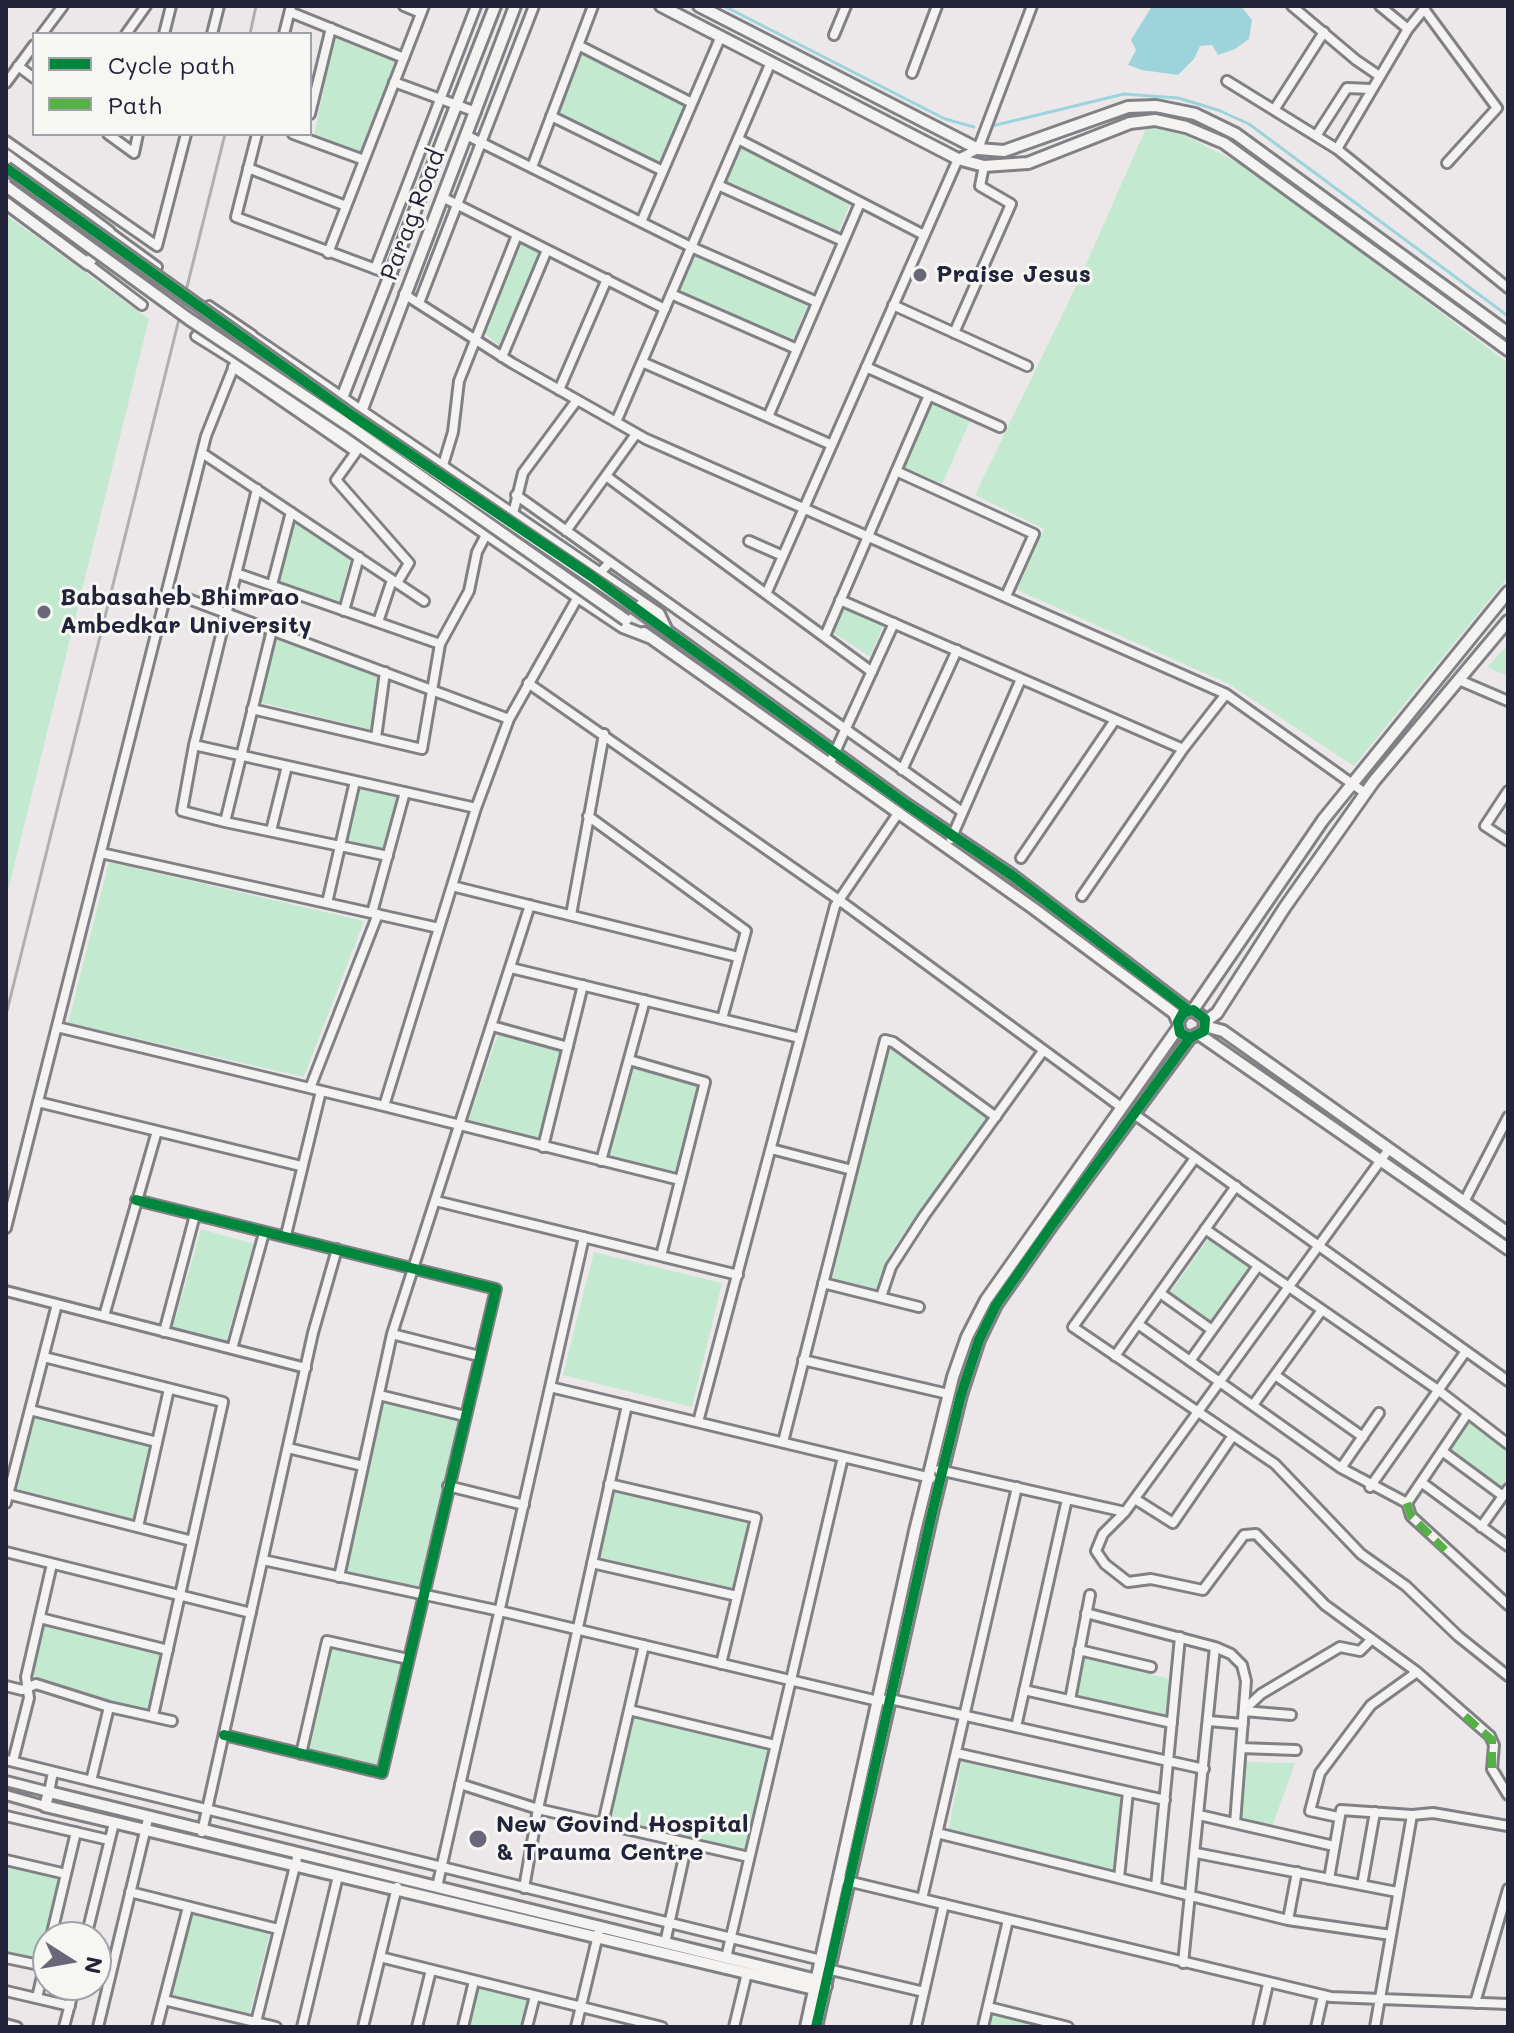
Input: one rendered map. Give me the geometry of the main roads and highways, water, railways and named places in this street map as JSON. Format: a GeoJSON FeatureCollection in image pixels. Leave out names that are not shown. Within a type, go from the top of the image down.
{"type":"FeatureCollection","features":[{"type":"Feature","properties":{"kind":"water"},"geometry":{"type":"Polygon","coordinates":[[[1152,6],[1241,6],[1252,20],[1249,39],[1235,49],[1218,55],[1212,45],[1200,46],[1194,59],[1178,75],[1142,70],[1128,65],[1136,50],[1131,40],[1152,6]]]}},
{"type":"Feature","properties":{"kind":"waterway"},"geometry":{"type":"LineString","coordinates":[[724,6],[945,119],[974,127]]}},
{"type":"Feature","properties":{"kind":"waterway"},"geometry":{"type":"LineString","coordinates":[[992,126],[1124,94],[1178,98],[1218,110],[1249,124],[1508,316]]}},
{"type":"Feature","properties":{"kind":"railway"},"geometry":{"type":"LineString","coordinates":[[250,32],[256,6]]}},
{"type":"Feature","properties":{"kind":"railway"},"geometry":{"type":"LineString","coordinates":[[6,1015],[225,136]]}},
{"type":"Feature","properties":{"kind":"place","name":"Praise Jesus"},"geometry":{"type":"Point","coordinates":[920,275]}},
{"type":"Feature","properties":{"kind":"place","name":"Babasaheb Bhimrao Ambedkar University"},"geometry":{"type":"Point","coordinates":[44,612]}},
{"type":"Feature","properties":{"kind":"place","name":"New Govind Hospital & Trauma Centre"},"geometry":{"type":"Point","coordinates":[478,1839]}}]}
